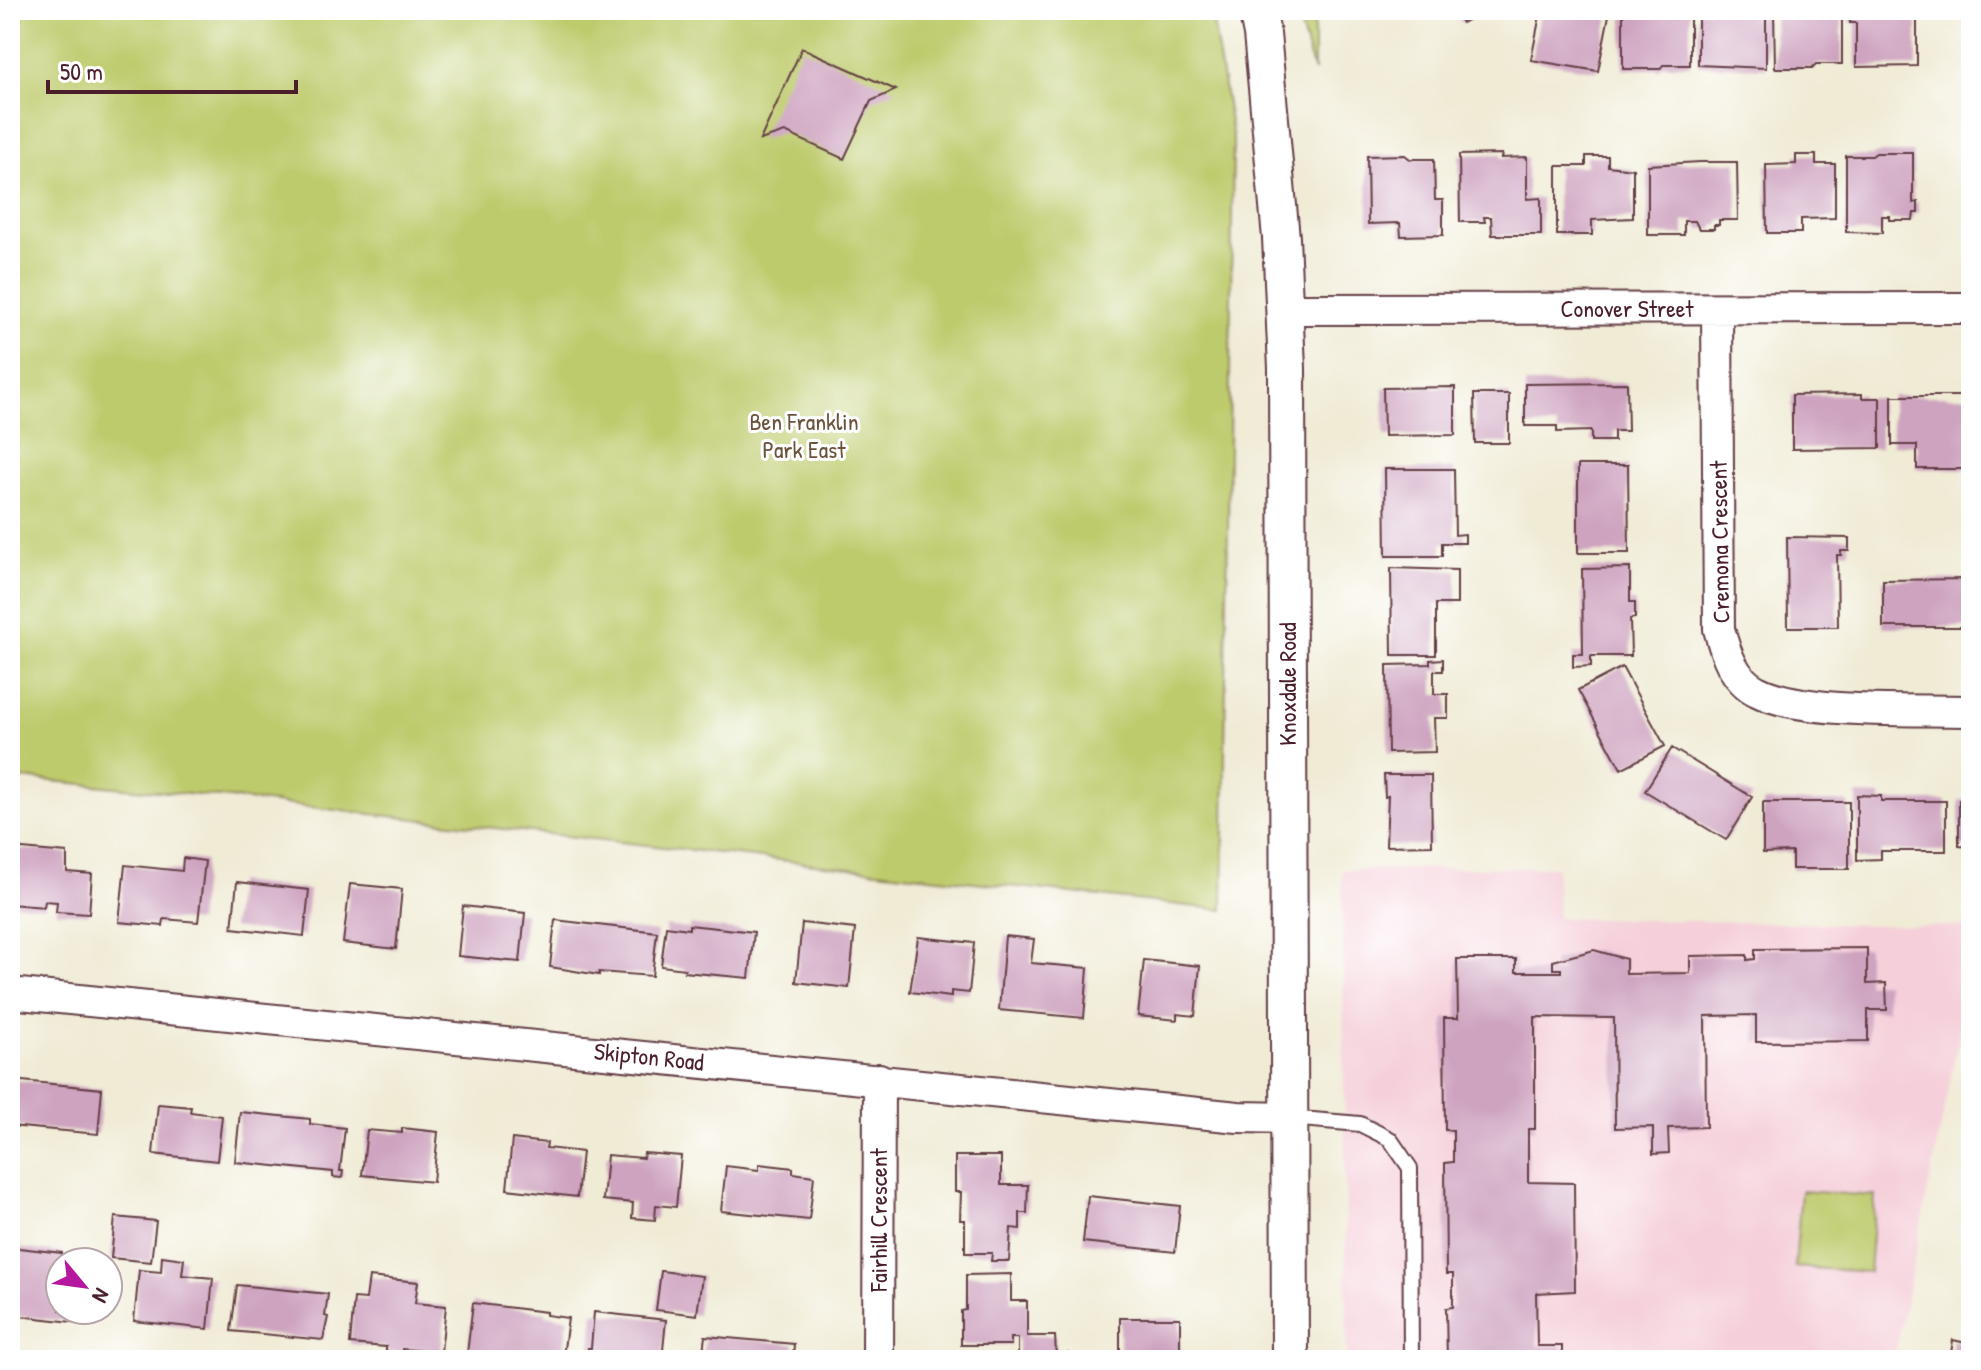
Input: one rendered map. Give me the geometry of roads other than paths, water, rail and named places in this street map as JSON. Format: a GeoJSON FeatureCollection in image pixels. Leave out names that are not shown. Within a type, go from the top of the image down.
{"type":"FeatureCollection","features":[{"type":"Feature","properties":{"kind":"street","name":"Knoxdale Road"},"geometry":{"type":"LineString","coordinates":[[1257,10],[1262,34],[1279,223],[1287,368],[1290,1360]]}},
{"type":"Feature","properties":{"kind":"street","name":"Conover Street"},"geometry":{"type":"LineString","coordinates":[[1284,309],[1971,308]]}},
{"type":"Feature","properties":{"kind":"street","name":"Cremona Crescent"},"geometry":{"type":"LineString","coordinates":[[1717,309],[1719,629],[1725,652],[1739,675],[1754,690],[1782,699],[1835,707],[1971,711]]}},
{"type":"Feature","properties":{"kind":"street","name":"Skipton Road"},"geometry":{"type":"LineString","coordinates":[[10,993],[1238,1117],[1288,1118]]}},
{"type":"Feature","properties":{"kind":"street","name":"Fairhill Crescent"},"geometry":{"type":"LineString","coordinates":[[878,1360],[879,1079]]}},
{"type":"Feature","properties":{"kind":"lane"},"geometry":{"type":"LineString","coordinates":[[1288,1118],[1360,1124],[1390,1139],[1410,1168],[1411,1360]]}},
{"type":"Feature","properties":{"kind":"park label","name":"Ben Franklin Park East"},"geometry":{"type":"Point","coordinates":[804,435]}}]}
